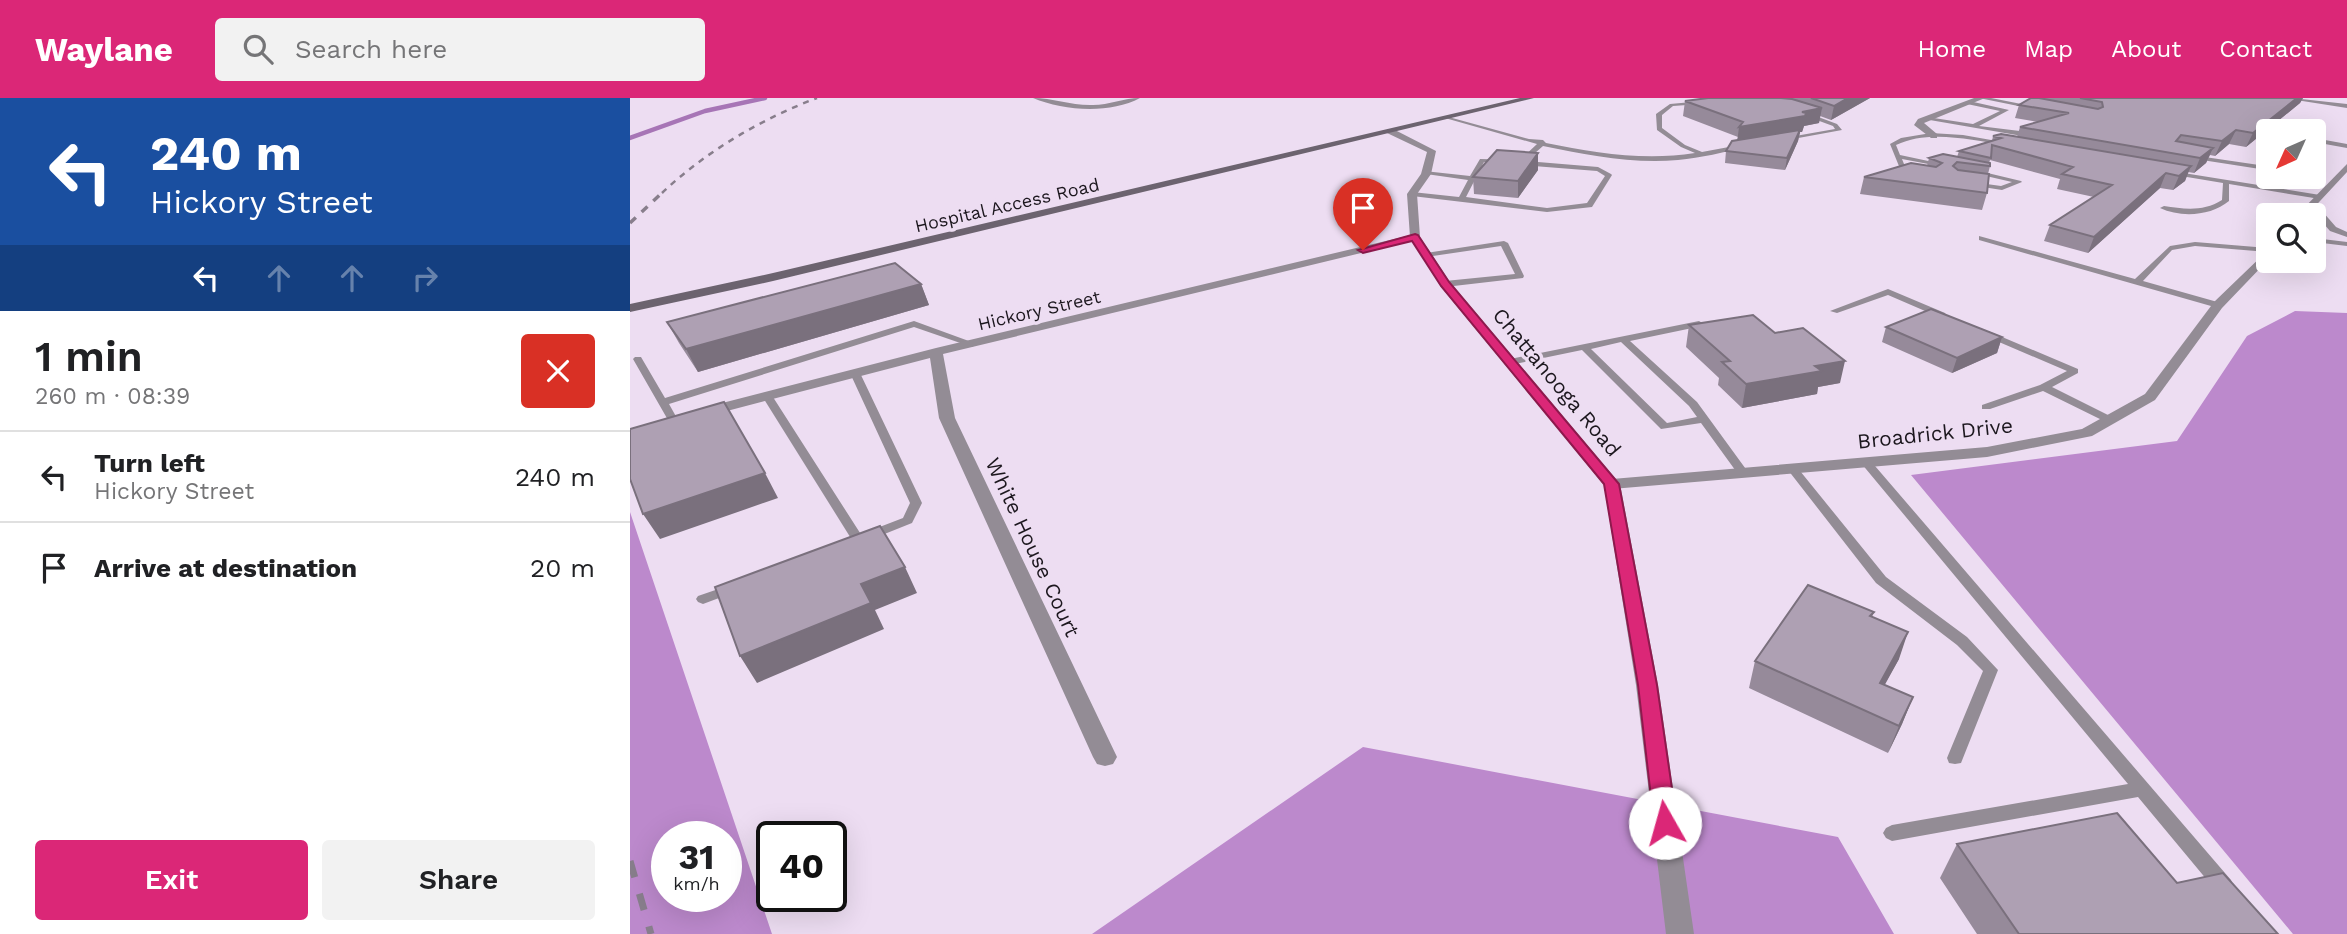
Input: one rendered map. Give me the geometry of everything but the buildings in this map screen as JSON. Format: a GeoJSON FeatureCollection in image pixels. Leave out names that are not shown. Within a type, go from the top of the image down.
{"type":"FeatureCollection","features":[{"type":"Feature","properties":{"kind":"main road"},"geometry":{"type":"LineString","coordinates":[[1390,131],[1530,98]]}},
{"type":"Feature","properties":{"kind":"main road","name":"Hospital Access Road"},"geometry":{"type":"LineString","coordinates":[[637,307],[1390,131]]}},
{"type":"Feature","properties":{"kind":"street"},"geometry":{"type":"LineString","coordinates":[[1934,136],[1918,125],[1982,98]]}},
{"type":"Feature","properties":{"kind":"street"},"geometry":{"type":"LineString","coordinates":[[2297,98],[2347,106]]}},
{"type":"Feature","properties":{"kind":"street"},"geometry":{"type":"LineString","coordinates":[[1390,131],[1432,151],[1426,173],[1412,194]]}},
{"type":"Feature","properties":{"kind":"street"},"geometry":{"type":"LineString","coordinates":[[2316,201],[2347,167]]}},
{"type":"Feature","properties":{"kind":"street","name":"Chattanooga Road"},"geometry":{"type":"LineString","coordinates":[[1412,194],[1415,237],[1445,284],[1612,484],[1647,685],[1680,934]]}},
{"type":"Feature","properties":{"kind":"street","name":"Hickory Street"},"geometry":{"type":"LineString","coordinates":[[673,420],[936,352],[1415,237]]}},
{"type":"Feature","properties":{"kind":"street","name":"Broadrick Drive"},"geometry":{"type":"LineString","coordinates":[[1612,484],[1987,452],[2087,433],[2150,397],[2218,305],[2256,264]]}},
{"type":"Feature","properties":{"kind":"street","name":"White House Court"},"geometry":{"type":"LineString","coordinates":[[936,352],[947,418],[1105,757]]}},
{"type":"Feature","properties":{"kind":"lane"},"geometry":{"type":"LineString","coordinates":[[1036,98],[1094,108],[1124,104],[1136,98]]}},
{"type":"Feature","properties":{"kind":"lane"},"geometry":{"type":"LineString","coordinates":[[1982,98],[2035,108]]}},
{"type":"Feature","properties":{"kind":"lane"},"geometry":{"type":"LineString","coordinates":[[2023,106],[2039,98]]}},
{"type":"Feature","properties":{"kind":"lane"},"geometry":{"type":"LineString","coordinates":[[1701,153],[1683,146],[1659,129],[1659,114],[1672,105],[1715,101]]}},
{"type":"Feature","properties":{"kind":"lane"},"geometry":{"type":"LineString","coordinates":[[1969,103],[2006,110],[1973,127]]}},
{"type":"Feature","properties":{"kind":"lane"},"geometry":{"type":"LineString","coordinates":[[1779,140],[1839,130],[1835,125],[1818,117],[1799,113]]}},
{"type":"Feature","properties":{"kind":"lane"},"geometry":{"type":"LineString","coordinates":[[1447,117],[1476,127],[1543,142],[1635,159],[1676,158],[1754,144]]}},
{"type":"Feature","properties":{"kind":"lane"},"geometry":{"type":"LineString","coordinates":[[1927,119],[2028,135],[2036,131]]}},
{"type":"Feature","properties":{"kind":"lane"},"geometry":{"type":"LineString","coordinates":[[1918,177],[1905,175],[1892,144],[1903,137],[1934,136],[2011,144]]}},
{"type":"Feature","properties":{"kind":"lane"},"geometry":{"type":"LineString","coordinates":[[1521,162],[1543,142]]}},
{"type":"Feature","properties":{"kind":"lane"},"geometry":{"type":"LineString","coordinates":[[2326,143],[2347,146]]}},
{"type":"Feature","properties":{"kind":"lane"},"geometry":{"type":"LineString","coordinates":[[1897,156],[1954,167]]}},
{"type":"Feature","properties":{"kind":"lane"},"geometry":{"type":"LineString","coordinates":[[2188,156],[2256,166]]}},
{"type":"Feature","properties":{"kind":"lane"},"geometry":{"type":"LineString","coordinates":[[1412,194],[1547,210],[1589,205],[1609,175],[1598,169],[1482,160],[1472,178],[1471,186],[1461,199]]}},
{"type":"Feature","properties":{"kind":"lane"},"geometry":{"type":"LineString","coordinates":[[1966,183],[2002,188],[2019,182],[1967,170]]}},
{"type":"Feature","properties":{"kind":"lane"},"geometry":{"type":"LineString","coordinates":[[2162,172],[2316,201],[2333,229],[2347,235]]}},
{"type":"Feature","properties":{"kind":"lane"},"geometry":{"type":"LineString","coordinates":[[1426,173],[1472,178]]}},
{"type":"Feature","properties":{"kind":"lane"},"geometry":{"type":"LineString","coordinates":[[2164,208],[2187,212],[2215,209],[2225,201],[2226,182]]}},
{"type":"Feature","properties":{"kind":"lane"},"geometry":{"type":"LineString","coordinates":[[1982,238],[2218,305]]}},
{"type":"Feature","properties":{"kind":"lane"},"geometry":{"type":"LineString","coordinates":[[2326,242],[2347,244]]}},
{"type":"Feature","properties":{"kind":"lane"},"geometry":{"type":"LineString","coordinates":[[1426,255],[1504,243],[1520,276],[1445,284]]}},
{"type":"Feature","properties":{"kind":"lane"},"geometry":{"type":"LineString","coordinates":[[2138,281],[2170,248],[2195,244],[2256,250]]}},
{"type":"Feature","properties":{"kind":"lane"},"geometry":{"type":"LineString","coordinates":[[2326,244],[2347,252]]}},
{"type":"Feature","properties":{"kind":"lane"},"geometry":{"type":"LineString","coordinates":[[1834,310],[1888,292],[1951,319]]}},
{"type":"Feature","properties":{"kind":"lane"},"geometry":{"type":"LineString","coordinates":[[663,402],[914,324],[972,344]]}},
{"type":"Feature","properties":{"kind":"lane"},"geometry":{"type":"LineString","coordinates":[[1510,362],[1699,324]]}},
{"type":"Feature","properties":{"kind":"lane"},"geometry":{"type":"LineString","coordinates":[[1975,329],[2075,371],[2044,387],[1986,407]]}},
{"type":"Feature","properties":{"kind":"lane"},"geometry":{"type":"LineString","coordinates":[[1623,339],[1693,404],[1742,472]]}},
{"type":"Feature","properties":{"kind":"lane"},"geometry":{"type":"LineString","coordinates":[[1584,347],[1665,427],[1705,419]]}},
{"type":"Feature","properties":{"kind":"lane"},"geometry":{"type":"LineString","coordinates":[[638,359],[673,420]]}},
{"type":"Feature","properties":{"kind":"lane"},"geometry":{"type":"LineString","coordinates":[[845,545],[908,520],[916,503],[855,373]]}},
{"type":"Feature","properties":{"kind":"lane"},"geometry":{"type":"LineString","coordinates":[[2044,387],[2110,420]]}},
{"type":"Feature","properties":{"kind":"lane"},"geometry":{"type":"LineString","coordinates":[[767,396],[858,540]]}},
{"type":"Feature","properties":{"kind":"lane"},"geometry":{"type":"LineString","coordinates":[[1865,461],[2238,903]]}},
{"type":"Feature","properties":{"kind":"lane"},"geometry":{"type":"LineString","coordinates":[[1792,468],[1881,580],[1962,641],[1991,670],[1955,758]]}},
{"type":"Feature","properties":{"kind":"lane"},"geometry":{"type":"LineString","coordinates":[[704,599],[742,584]]}},
{"type":"Feature","properties":{"kind":"lane"},"geometry":{"type":"LineString","coordinates":[[1892,833],[2142,789]]}},
{"type":"Feature","properties":{"kind":"shaded area"},"geometry":{"type":"Polygon","coordinates":[[[2295,311],[2347,313],[2347,934],[2293,934],[1911,475],[2177,441],[2247,336],[2295,311]]]}},
{"type":"Feature","properties":{"kind":"shaded area"},"geometry":{"type":"Polygon","coordinates":[[[630,512],[734,821],[651,821],[651,912],[742,912],[742,845],[756,886],[756,912],[765,912],[772,934],[630,934],[630,512]]]}},
{"type":"Feature","properties":{"kind":"shaded area"},"geometry":{"type":"Polygon","coordinates":[[[1363,747],[1838,837],[1894,934],[1092,934],[1363,747]]]}},
{"type":"Feature","properties":{"kind":"waterway"},"geometry":{"type":"LineString","coordinates":[[630,138],[705,111],[765,98]]}},
{"type":"Feature","properties":{"kind":"railway"},"geometry":{"type":"LineString","coordinates":[[662,193],[715,150],[755,126],[817,98]]}},
{"type":"Feature","properties":{"kind":"railway"},"geometry":{"type":"LineString","coordinates":[[630,223],[664,191]]}},
{"type":"Feature","properties":{"kind":"railway"},"geometry":{"type":"LineString","coordinates":[[630,861],[651,934]]}},
{"type":"Feature","properties":{"kind":"route"},"geometry":{"type":"LineString","coordinates":[[1363,250],[1415,237],[1445,284],[1612,484],[1647,685],[1665,823]]}}]}
